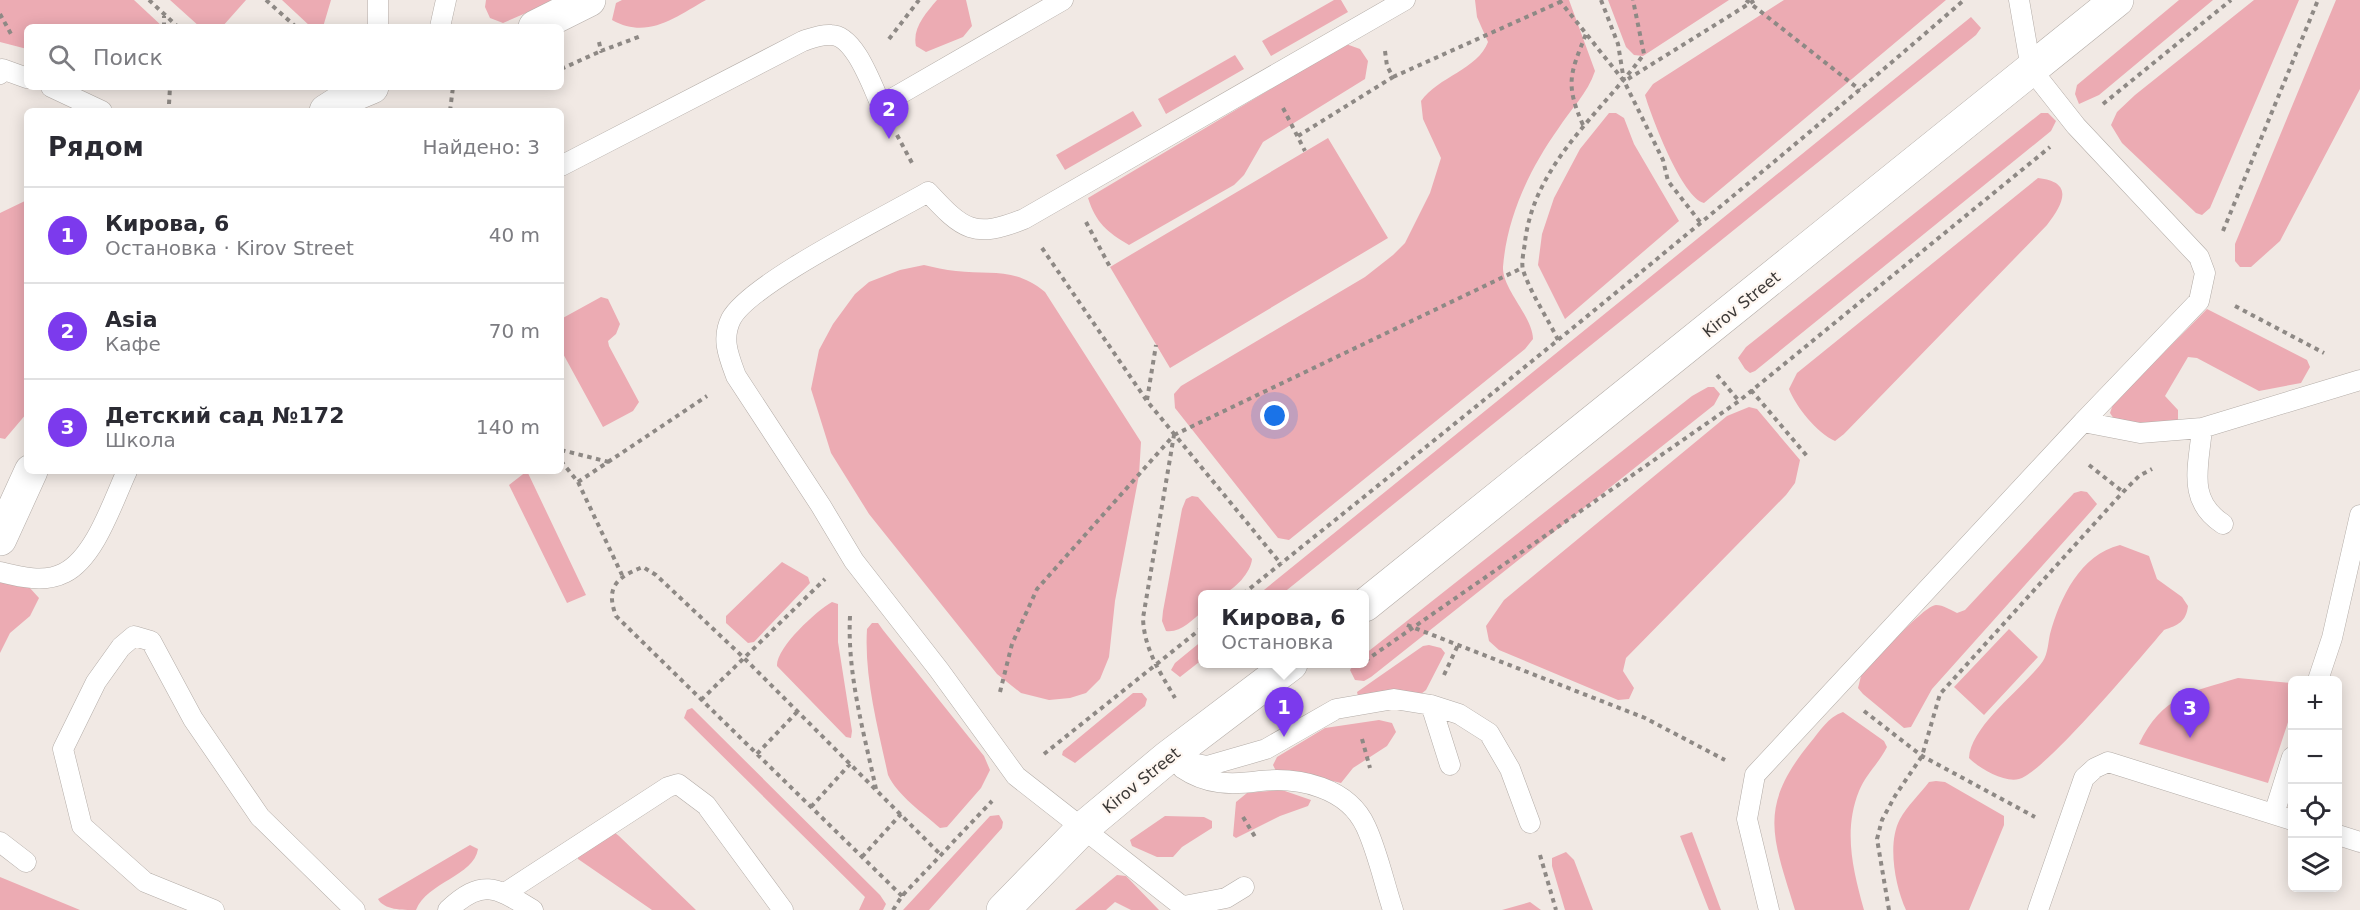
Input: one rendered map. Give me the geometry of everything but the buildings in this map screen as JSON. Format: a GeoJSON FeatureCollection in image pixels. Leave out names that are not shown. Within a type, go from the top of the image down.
{"type":"FeatureCollection","features":[{"type":"Feature","properties":{"kind":"main road"},"geometry":{"type":"LineString","coordinates":[[541,24],[589,0]]}},
{"type":"Feature","properties":{"kind":"main road","name":"Kirov Street"},"geometry":{"type":"LineString","coordinates":[[1369,602],[2117,0]]}},
{"type":"Feature","properties":{"kind":"main road"},"geometry":{"type":"LineString","coordinates":[[331,108],[365,90]]}},
{"type":"Feature","properties":{"kind":"main road"},"geometry":{"type":"LineString","coordinates":[[0,539],[30,474]]}},
{"type":"Feature","properties":{"kind":"main road","name":"Kirov Street"},"geometry":{"type":"LineString","coordinates":[[1003,910],[1083,828],[1167,758],[1285,668]]}},
{"type":"Feature","properties":{"kind":"lane"},"geometry":{"type":"LineString","coordinates":[[378,0],[378,24]]}},
{"type":"Feature","properties":{"kind":"lane"},"geometry":{"type":"LineString","coordinates":[[441,24],[446,0]]}},
{"type":"Feature","properties":{"kind":"lane"},"geometry":{"type":"LineString","coordinates":[[564,164],[803,41],[832,34],[841,38],[852,48],[880,105],[1063,0]]}},
{"type":"Feature","properties":{"kind":"lane"},"geometry":{"type":"LineString","coordinates":[[1244,887],[1226,898],[1185,908],[1016,776],[854,561],[736,376],[728,356],[725,338],[731,319],[742,305],[761,288],[928,192],[965,227],[996,231],[1024,219],[1405,0]]}},
{"type":"Feature","properties":{"kind":"lane"},"geometry":{"type":"LineString","coordinates":[[1769,910],[1747,819],[1755,776],[2083,422],[2199,301],[2204,281],[2199,257],[2076,126],[2031,69],[2019,0]]}},
{"type":"Feature","properties":{"kind":"lane"},"geometry":{"type":"LineString","coordinates":[[1,70],[24,77]]}},
{"type":"Feature","properties":{"kind":"lane"},"geometry":{"type":"LineString","coordinates":[[57,90],[96,108]]}},
{"type":"Feature","properties":{"kind":"lane"},"geometry":{"type":"LineString","coordinates":[[2083,422],[2140,433],[2202,428],[2360,380]]}},
{"type":"Feature","properties":{"kind":"lane"},"geometry":{"type":"LineString","coordinates":[[2202,428],[2197,488],[2202,505],[2210,516],[2223,524]]}},
{"type":"Feature","properties":{"kind":"lane"},"geometry":{"type":"LineString","coordinates":[[0,572],[30,579],[63,574],[81,561],[91,547],[126,474]]}},
{"type":"Feature","properties":{"kind":"lane"},"geometry":{"type":"LineString","coordinates":[[2320,676],[2332,638],[2360,515]]}},
{"type":"Feature","properties":{"kind":"lane"},"geometry":{"type":"LineString","coordinates":[[214,910],[145,882],[82,826],[63,749],[96,682],[121,647],[134,636],[151,641],[193,719],[260,817],[355,910]]}},
{"type":"Feature","properties":{"kind":"lane"},"geometry":{"type":"LineString","coordinates":[[1167,758],[1207,766],[1266,749],[1336,709],[1394,699],[1431,705],[1459,714],[1489,733],[1510,769],[1530,823]]}},
{"type":"Feature","properties":{"kind":"lane"},"geometry":{"type":"LineString","coordinates":[[1431,705],[1450,765]]}},
{"type":"Feature","properties":{"kind":"lane"},"geometry":{"type":"LineString","coordinates":[[1167,758],[1194,776],[1225,785],[1283,778],[1324,789],[1347,802],[1366,827],[1393,910]]}},
{"type":"Feature","properties":{"kind":"lane"},"geometry":{"type":"LineString","coordinates":[[2038,910],[2084,778],[2095,768],[2108,762],[2288,819]]}},
{"type":"Feature","properties":{"kind":"lane"},"geometry":{"type":"LineString","coordinates":[[2274,814],[2288,770]]}},
{"type":"Feature","properties":{"kind":"lane"},"geometry":{"type":"LineString","coordinates":[[505,892],[668,787],[678,784],[706,805],[783,910]]}},
{"type":"Feature","properties":{"kind":"lane"},"geometry":{"type":"LineString","coordinates":[[2342,837],[2360,842]]}},
{"type":"Feature","properties":{"kind":"lane"},"geometry":{"type":"LineString","coordinates":[[0,842],[26,862]]}},
{"type":"Feature","properties":{"kind":"lane"},"geometry":{"type":"LineString","coordinates":[[448,910],[459,899],[480,890],[497,888],[533,910]]}},
{"type":"Feature","properties":{"kind":"path"},"geometry":{"type":"LineString","coordinates":[[149,0],[174,24]]}},
{"type":"Feature","properties":{"kind":"path"},"geometry":{"type":"LineString","coordinates":[[266,0],[293,24]]}},
{"type":"Feature","properties":{"kind":"path"},"geometry":{"type":"LineString","coordinates":[[1601,0],[1618,44],[1624,81]]}},
{"type":"Feature","properties":{"kind":"path"},"geometry":{"type":"LineString","coordinates":[[1558,340],[1522,268],[1527,231],[1542,191],[1568,142],[1624,81],[1644,54],[1633,0]]}},
{"type":"Feature","properties":{"kind":"path"},"geometry":{"type":"LineString","coordinates":[[1248,590],[1558,340],[1860,90],[1964,0]]}},
{"type":"Feature","properties":{"kind":"path"},"geometry":{"type":"LineString","coordinates":[[1369,658],[1751,390],[2231,0]]}},
{"type":"Feature","properties":{"kind":"path"},"geometry":{"type":"LineString","coordinates":[[2318,0],[2204,281],[2328,356]]}},
{"type":"Feature","properties":{"kind":"path"},"geometry":{"type":"LineString","coordinates":[[1298,136],[1393,77],[1559,1],[1624,81],[1664,160],[1668,181],[1700,222]]}},
{"type":"Feature","properties":{"kind":"path"},"geometry":{"type":"LineString","coordinates":[[1624,81],[1751,1],[1860,90]]}},
{"type":"Feature","properties":{"kind":"path"},"geometry":{"type":"LineString","coordinates":[[164,15],[164,24]]}},
{"type":"Feature","properties":{"kind":"path"},"geometry":{"type":"LineString","coordinates":[[1380,15],[1387,66],[1393,77]]}},
{"type":"Feature","properties":{"kind":"path"},"geometry":{"type":"LineString","coordinates":[[1582,125],[1571,98],[1572,68],[1586,33]]}},
{"type":"Feature","properties":{"kind":"path"},"geometry":{"type":"LineString","coordinates":[[564,68],[601,51]]}},
{"type":"Feature","properties":{"kind":"path"},"geometry":{"type":"LineString","coordinates":[[1268,78],[1305,151]]}},
{"type":"Feature","properties":{"kind":"path"},"geometry":{"type":"LineString","coordinates":[[169,105],[170,90]]}},
{"type":"Feature","properties":{"kind":"path"},"geometry":{"type":"LineString","coordinates":[[450,108],[453,90]]}},
{"type":"Feature","properties":{"kind":"path"},"geometry":{"type":"LineString","coordinates":[[1070,192],[1110,267]]}},
{"type":"Feature","properties":{"kind":"path"},"geometry":{"type":"LineString","coordinates":[[1024,219],[1064,282],[1147,401],[1281,564]]}},
{"type":"Feature","properties":{"kind":"path"},"geometry":{"type":"LineString","coordinates":[[988,736],[1012,644],[1036,590],[1174,435],[1522,268]]}},
{"type":"Feature","properties":{"kind":"path"},"geometry":{"type":"LineString","coordinates":[[1147,401],[1156,345]]}},
{"type":"Feature","properties":{"kind":"path"},"geometry":{"type":"LineString","coordinates":[[578,482],[736,376]]}},
{"type":"Feature","properties":{"kind":"path"},"geometry":{"type":"LineString","coordinates":[[1751,390],[1807,456]]}},
{"type":"Feature","properties":{"kind":"path"},"geometry":{"type":"LineString","coordinates":[[1174,435],[1143,618],[1144,636],[1155,665],[1198,735]]}},
{"type":"Feature","properties":{"kind":"path"},"geometry":{"type":"LineString","coordinates":[[2063,444],[2123,492]]}},
{"type":"Feature","properties":{"kind":"path"},"geometry":{"type":"LineString","coordinates":[[564,451],[609,462]]}},
{"type":"Feature","properties":{"kind":"path"},"geometry":{"type":"LineString","coordinates":[[564,465],[578,482],[622,575]]}},
{"type":"Feature","properties":{"kind":"path"},"geometry":{"type":"LineString","coordinates":[[1889,910],[1877,839],[1882,820],[1895,796],[1922,756],[1940,694],[2123,492],[2151,469],[2198,471]]}},
{"type":"Feature","properties":{"kind":"path"},"geometry":{"type":"LineString","coordinates":[[701,700],[819,583],[854,561]]}},
{"type":"Feature","properties":{"kind":"path"},"geometry":{"type":"LineString","coordinates":[[854,561],[849,634],[855,685],[876,790]]}},
{"type":"Feature","properties":{"kind":"path"},"geometry":{"type":"LineString","coordinates":[[902,896],[616,616],[612,606],[613,587],[622,575],[643,567],[657,574],[940,854]]}},
{"type":"Feature","properties":{"kind":"path"},"geometry":{"type":"LineString","coordinates":[[1416,627],[1645,718],[1755,776]]}},
{"type":"Feature","properties":{"kind":"path"},"geometry":{"type":"LineString","coordinates":[[1835,688],[1922,756],[2023,811]]}},
{"type":"Feature","properties":{"kind":"path"},"geometry":{"type":"LineString","coordinates":[[757,754],[798,711]]}},
{"type":"Feature","properties":{"kind":"path"},"geometry":{"type":"LineString","coordinates":[[811,807],[850,764]]}},
{"type":"Feature","properties":{"kind":"path"},"geometry":{"type":"LineString","coordinates":[[862,857],[901,814]]}},
{"type":"Feature","properties":{"kind":"path"},"geometry":{"type":"LineString","coordinates":[[1530,823],[1557,910]]}},
{"type":"Feature","properties":{"kind":"shaded area"},"geometry":{"type":"Polygon","coordinates":[[[0,0],[134,0],[160,24],[24,24],[24,48],[0,42],[0,0]]]}},
{"type":"Feature","properties":{"kind":"shaded area"},"geometry":{"type":"Polygon","coordinates":[[[170,0],[246,0],[225,24],[197,24],[170,0]]]}},
{"type":"Feature","properties":{"kind":"shaded area"},"geometry":{"type":"Polygon","coordinates":[[[282,0],[331,0],[324,24],[308,24],[282,0]]]}},
{"type":"Feature","properties":{"kind":"shaded area"},"geometry":{"type":"Polygon","coordinates":[[[486,0],[556,0],[503,23],[490,18],[485,7],[486,0]]]}},
{"type":"Feature","properties":{"kind":"shaded area"},"geometry":{"type":"Polygon","coordinates":[[[622,0],[706,0],[661,24],[638,28],[625,26],[612,20],[616,3],[622,0]]]}},
{"type":"Feature","properties":{"kind":"shaded area"},"geometry":{"type":"Polygon","coordinates":[[[937,0],[966,0],[972,26],[963,37],[926,52],[916,46],[916,33],[921,21],[937,0]]]}},
{"type":"Feature","properties":{"kind":"shaded area"},"geometry":{"type":"Polygon","coordinates":[[[1334,0],[1341,0],[1348,12],[1271,56],[1262,41],[1334,0]]]}},
{"type":"Feature","properties":{"kind":"shaded area"},"geometry":{"type":"Polygon","coordinates":[[[1475,0],[1569,0],[1595,71],[1583,94],[1547,145],[1529,177],[1509,230],[1505,248],[1504,276],[1532,330],[1533,339],[1525,349],[1289,540],[1278,538],[1175,408],[1174,394],[1181,386],[1365,277],[1405,243],[1430,193],[1441,158],[1423,119],[1421,101],[1437,85],[1476,59],[1488,42],[1477,17],[1475,0]]]}},
{"type":"Feature","properties":{"kind":"shaded area"},"geometry":{"type":"Polygon","coordinates":[[[1608,0],[1729,0],[1643,56],[1634,55],[1626,47],[1608,0]]]}},
{"type":"Feature","properties":{"kind":"shaded area"},"geometry":{"type":"Polygon","coordinates":[[[1784,0],[1946,0],[1704,203],[1695,198],[1677,172],[1645,95],[1653,84],[1784,0]]]}},
{"type":"Feature","properties":{"kind":"shaded area"},"geometry":{"type":"Polygon","coordinates":[[[2179,0],[2213,0],[2099,95],[2079,104],[2075,94],[2077,85],[2179,0]]]}},
{"type":"Feature","properties":{"kind":"shaded area"},"geometry":{"type":"Polygon","coordinates":[[[2254,0],[2299,0],[2210,208],[2202,215],[2196,213],[2122,143],[2111,125],[2117,112],[2135,95],[2254,0]]]}},
{"type":"Feature","properties":{"kind":"shaded area"},"geometry":{"type":"Polygon","coordinates":[[[2336,0],[2360,0],[2360,89],[2280,241],[2251,267],[2240,267],[2235,261],[2235,244],[2336,0]]]}},
{"type":"Feature","properties":{"kind":"shaded area"},"geometry":{"type":"Polygon","coordinates":[[[1971,17],[1981,28],[1976,35],[1287,590],[1264,590],[1971,17]]]}},
{"type":"Feature","properties":{"kind":"shaded area"},"geometry":{"type":"Polygon","coordinates":[[[1346,44],[1360,49],[1368,61],[1365,79],[1263,142],[1244,175],[1234,185],[1129,245],[1108,231],[1099,220],[1088,198],[1346,44]]]}},
{"type":"Feature","properties":{"kind":"shaded area"},"geometry":{"type":"Polygon","coordinates":[[[1235,55],[1244,69],[1166,114],[1158,99],[1235,55]]]}},
{"type":"Feature","properties":{"kind":"shaded area"},"geometry":{"type":"Polygon","coordinates":[[[1133,111],[1142,126],[1065,170],[1056,155],[1133,111]]]}},
{"type":"Feature","properties":{"kind":"shaded area"},"geometry":{"type":"Polygon","coordinates":[[[1609,113],[1616,113],[1624,118],[1634,144],[1679,221],[1565,319],[1538,265],[1542,234],[1554,198],[1580,149],[1609,113]]]}},
{"type":"Feature","properties":{"kind":"shaded area"},"geometry":{"type":"Polygon","coordinates":[[[2041,113],[2048,113],[2056,121],[2051,131],[1755,371],[1750,373],[1745,369],[1738,358],[1746,347],[2041,113]]]}},
{"type":"Feature","properties":{"kind":"shaded area"},"geometry":{"type":"Polygon","coordinates":[[[1328,138],[1388,238],[1170,368],[1110,267],[1328,138]]]}},
{"type":"Feature","properties":{"kind":"shaded area"},"geometry":{"type":"Polygon","coordinates":[[[2038,178],[2049,180],[2061,189],[2061,202],[2047,225],[1844,434],[1835,441],[1814,426],[1789,389],[1797,373],[2038,178]]]}},
{"type":"Feature","properties":{"kind":"shaded area"},"geometry":{"type":"Polygon","coordinates":[[[24,201],[24,417],[5,439],[0,438],[0,213],[24,201]]]}},
{"type":"Feature","properties":{"kind":"shaded area"},"geometry":{"type":"Polygon","coordinates":[[[924,265],[952,271],[1013,275],[1034,284],[1045,292],[1141,442],[1139,475],[1115,601],[1109,657],[1100,679],[1086,693],[1070,698],[1049,700],[1021,693],[997,674],[869,514],[831,453],[811,389],[819,350],[833,324],[855,294],[869,282],[900,270],[924,265]]]}},
{"type":"Feature","properties":{"kind":"shaded area"},"geometry":{"type":"Polygon","coordinates":[[[601,297],[608,299],[620,324],[616,334],[608,341],[609,346],[639,402],[633,411],[603,427],[564,356],[564,317],[601,297]]]}},
{"type":"Feature","properties":{"kind":"shaded area"},"geometry":{"type":"Polygon","coordinates":[[[2207,309],[2307,360],[2310,367],[2301,383],[2259,391],[2197,358],[2188,357],[2165,396],[2178,410],[2178,420],[2147,425],[2114,419],[2110,413],[2113,404],[2207,309]]]}},
{"type":"Feature","properties":{"kind":"shaded area"},"geometry":{"type":"Polygon","coordinates":[[[1708,387],[1714,387],[1720,394],[1714,405],[1371,677],[1364,681],[1355,680],[1350,670],[1351,668],[1369,668],[1369,651],[1692,396],[1708,387]]]}},
{"type":"Feature","properties":{"kind":"shaded area"},"geometry":{"type":"Polygon","coordinates":[[[1749,407],[1757,409],[1800,460],[1795,483],[1786,495],[1626,658],[1623,671],[1634,688],[1629,699],[1618,700],[1499,650],[1489,641],[1486,626],[1504,600],[1727,416],[1749,407]]]}},
{"type":"Feature","properties":{"kind":"shaded area"},"geometry":{"type":"Polygon","coordinates":[[[523,474],[528,474],[586,595],[567,603],[509,485],[523,474]]]}},
{"type":"Feature","properties":{"kind":"shaded area"},"geometry":{"type":"Polygon","coordinates":[[[2087,492],[2097,504],[1932,689],[1911,727],[1904,728],[1863,694],[1858,688],[1861,676],[1910,624],[1936,605],[1957,613],[1965,610],[2074,493],[2087,492]]]}},
{"type":"Feature","properties":{"kind":"shaded area"},"geometry":{"type":"Polygon","coordinates":[[[1192,496],[1198,497],[1252,559],[1245,575],[1230,590],[1198,590],[1198,615],[1177,630],[1166,631],[1162,621],[1163,611],[1182,509],[1186,499],[1192,496]]]}},
{"type":"Feature","properties":{"kind":"shaded area"},"geometry":{"type":"Polygon","coordinates":[[[2120,545],[2149,556],[2157,579],[2182,597],[2188,606],[2185,616],[2177,624],[2164,630],[2071,736],[2032,772],[2013,780],[1999,777],[1985,770],[1969,758],[1972,745],[1979,733],[1988,720],[2043,661],[2060,606],[2083,568],[2106,550],[2120,545]]]}},
{"type":"Feature","properties":{"kind":"shaded area"},"geometry":{"type":"Polygon","coordinates":[[[782,562],[808,577],[810,583],[754,642],[748,643],[726,623],[726,616],[782,562]]]}},
{"type":"Feature","properties":{"kind":"shaded area"},"geometry":{"type":"Polygon","coordinates":[[[0,581],[29,587],[39,598],[30,616],[10,633],[0,653],[0,581]]]}},
{"type":"Feature","properties":{"kind":"shaded area"},"geometry":{"type":"Polygon","coordinates":[[[832,602],[838,604],[838,642],[852,731],[851,738],[846,737],[777,666],[778,658],[790,640],[807,621],[832,602]]]}},
{"type":"Feature","properties":{"kind":"shaded area"},"geometry":{"type":"Polygon","coordinates":[[[872,623],[878,623],[984,756],[990,770],[981,788],[947,827],[940,828],[911,804],[892,783],[888,775],[868,665],[867,629],[872,623]]]}},
{"type":"Feature","properties":{"kind":"shaded area"},"geometry":{"type":"Polygon","coordinates":[[[2009,629],[2038,657],[1984,715],[1954,687],[2009,629]]]}},
{"type":"Feature","properties":{"kind":"shaded area"},"geometry":{"type":"Polygon","coordinates":[[[1198,644],[1198,663],[1180,677],[1171,670],[1175,663],[1198,644]]]}},
{"type":"Feature","properties":{"kind":"shaded area"},"geometry":{"type":"Polygon","coordinates":[[[1423,646],[1441,648],[1445,653],[1426,690],[1421,694],[1358,696],[1357,692],[1423,646]]]}},
{"type":"Feature","properties":{"kind":"shaded area"},"geometry":{"type":"Polygon","coordinates":[[[2238,678],[2288,683],[2288,722],[2268,783],[2139,744],[2148,728],[2168,706],[2206,687],[2238,678]]]}},
{"type":"Feature","properties":{"kind":"shaded area"},"geometry":{"type":"Polygon","coordinates":[[[1133,693],[1142,693],[1147,699],[1145,706],[1075,763],[1062,755],[1063,751],[1133,693]]]}},
{"type":"Feature","properties":{"kind":"shaded area"},"geometry":{"type":"Polygon","coordinates":[[[692,708],[880,895],[886,904],[883,910],[859,910],[865,897],[684,718],[687,710],[692,708]]]}},
{"type":"Feature","properties":{"kind":"shaded area"},"geometry":{"type":"Polygon","coordinates":[[[1843,712],[1884,741],[1887,747],[1859,791],[1851,821],[1853,865],[1864,910],[1795,910],[1776,842],[1774,824],[1776,805],[1782,786],[1793,766],[1825,725],[1833,717],[1843,712]]]}},
{"type":"Feature","properties":{"kind":"shaded area"},"geometry":{"type":"Polygon","coordinates":[[[1379,720],[1392,723],[1396,732],[1387,746],[1353,768],[1341,783],[1291,771],[1276,771],[1273,765],[1277,757],[1325,728],[1379,720]]]}},
{"type":"Feature","properties":{"kind":"shaded area"},"geometry":{"type":"Polygon","coordinates":[[[1929,782],[1945,782],[2004,816],[2004,825],[1969,910],[1906,910],[1899,889],[1893,852],[1896,829],[1900,819],[1929,782]]]}},
{"type":"Feature","properties":{"kind":"shaded area"},"geometry":{"type":"Polygon","coordinates":[[[1282,790],[1311,800],[1308,806],[1280,816],[1236,838],[1233,836],[1236,802],[1247,793],[1282,790]]]}},
{"type":"Feature","properties":{"kind":"shaded area"},"geometry":{"type":"Polygon","coordinates":[[[999,815],[1003,822],[1002,828],[929,910],[903,910],[990,816],[999,815]]]}},
{"type":"Feature","properties":{"kind":"shaded area"},"geometry":{"type":"Polygon","coordinates":[[[1165,816],[1204,817],[1212,821],[1212,828],[1182,847],[1173,857],[1157,857],[1132,846],[1130,840],[1165,816]]]}},
{"type":"Feature","properties":{"kind":"shaded area"},"geometry":{"type":"Polygon","coordinates":[[[614,832],[696,910],[652,910],[578,859],[578,855],[614,832]]]}},
{"type":"Feature","properties":{"kind":"shaded area"},"geometry":{"type":"Polygon","coordinates":[[[1692,832],[1721,910],[1709,910],[1680,836],[1692,832]]]}},
{"type":"Feature","properties":{"kind":"shaded area"},"geometry":{"type":"Polygon","coordinates":[[[470,845],[478,849],[475,858],[460,873],[430,892],[416,910],[389,907],[378,899],[470,845]]]}},
{"type":"Feature","properties":{"kind":"shaded area"},"geometry":{"type":"Polygon","coordinates":[[[1566,852],[1574,860],[1593,910],[1565,910],[1552,866],[1552,858],[1566,852]]]}},
{"type":"Feature","properties":{"kind":"shaded area"},"geometry":{"type":"Polygon","coordinates":[[[1117,875],[1126,876],[1159,910],[1131,910],[1115,902],[1106,910],[1075,910],[1117,875]]]}},
{"type":"Feature","properties":{"kind":"shaded area"},"geometry":{"type":"Polygon","coordinates":[[[0,877],[80,910],[0,910],[0,877]]]}},
{"type":"Feature","properties":{"kind":"shaded area"},"geometry":{"type":"Polygon","coordinates":[[[1530,902],[1541,910],[1502,910],[1530,902]]]}},
{"type":"Feature","properties":{"kind":"place","name":"Asia"},"geometry":{"type":"Point","coordinates":[889,139]}},
{"type":"Feature","properties":{"kind":"place","name":"Кирова, 6"},"geometry":{"type":"Point","coordinates":[1284,737]}},
{"type":"Feature","properties":{"kind":"place","name":"Детский сад №172"},"geometry":{"type":"Point","coordinates":[2190,738]}}]}
